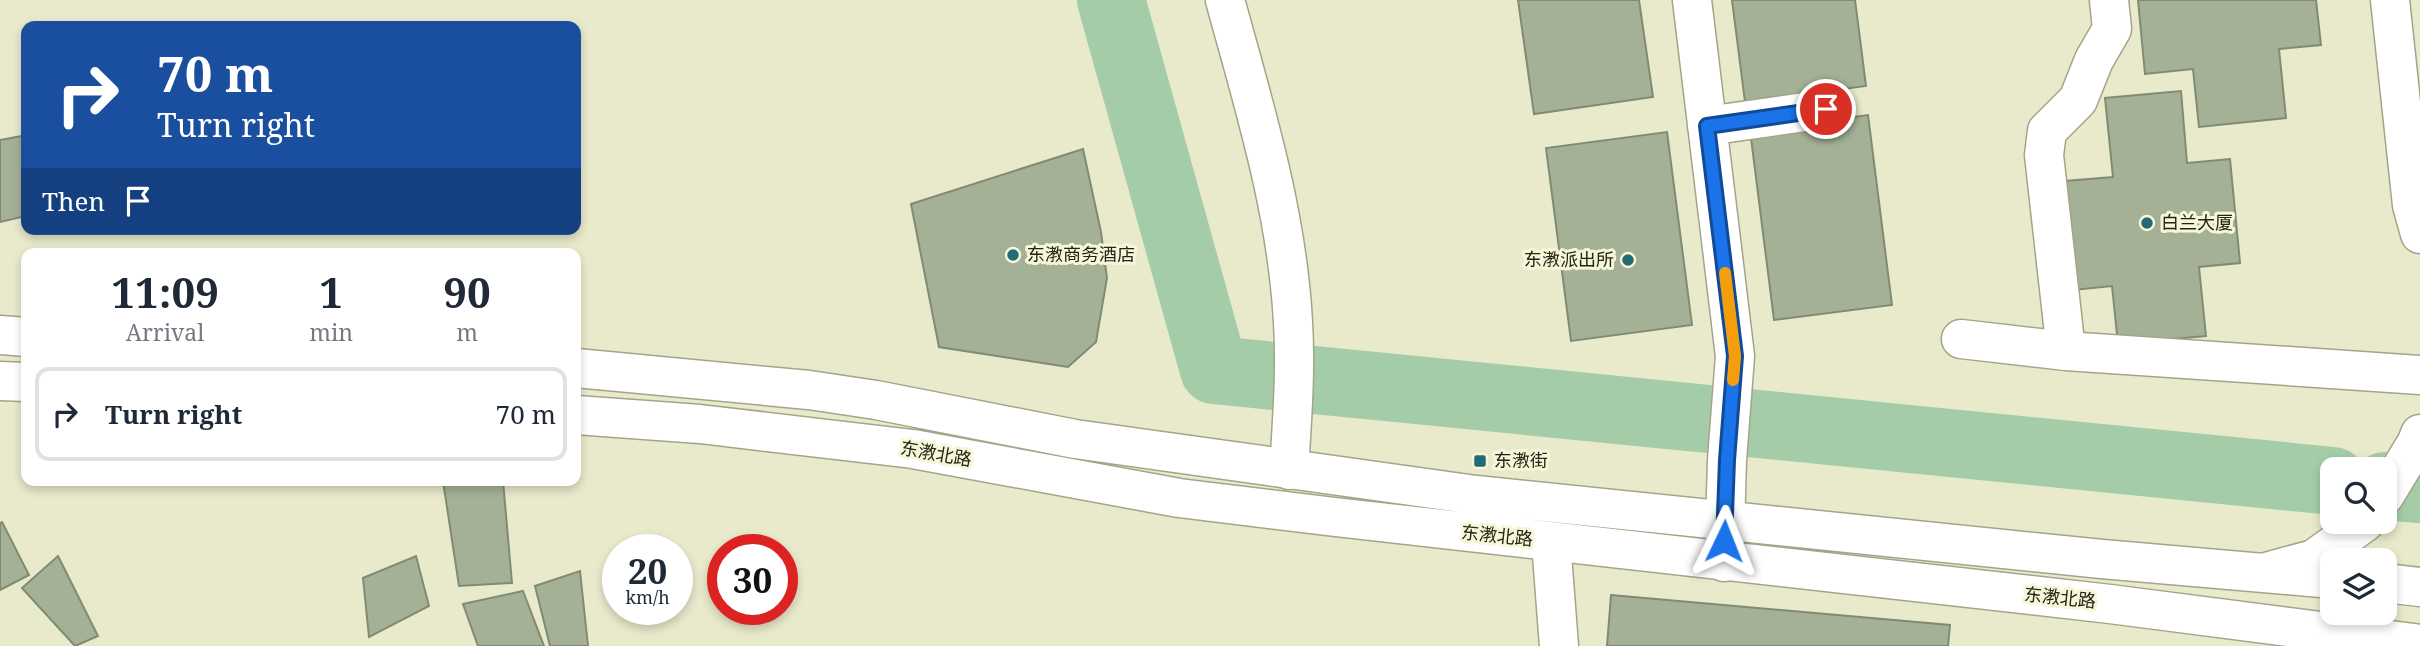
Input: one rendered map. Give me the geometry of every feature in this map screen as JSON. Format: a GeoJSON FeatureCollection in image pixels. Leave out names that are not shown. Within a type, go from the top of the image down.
{"type":"FeatureCollection","features":[{"type":"Feature","properties":{"kind":"main road"},"geometry":{"type":"LineString","coordinates":[[1225,0],[1269,158],[1285,244],[1293,322],[1293,412],[1289,470]]}},
{"type":"Feature","properties":{"kind":"main road"},"geometry":{"type":"LineString","coordinates":[[1692,0],[1735,356],[1727,460],[1724,562]]}},
{"type":"Feature","properties":{"kind":"main road"},"geometry":{"type":"LineString","coordinates":[[2066,351],[2044,155],[2047,131],[2078,100],[2094,60],[2112,29],[2109,0]]}},
{"type":"Feature","properties":{"kind":"main road"},"geometry":{"type":"LineString","coordinates":[[2390,0],[2412,205],[2420,234]]}},
{"type":"Feature","properties":{"kind":"main road"},"geometry":{"type":"LineString","coordinates":[[1707,126],[1826,109]]}},
{"type":"Feature","properties":{"kind":"main road"},"geometry":{"type":"LineString","coordinates":[[0,335],[21,337]]}},
{"type":"Feature","properties":{"kind":"main road"},"geometry":{"type":"LineString","coordinates":[[1961,339],[2066,351],[2420,375]]}},
{"type":"Feature","properties":{"kind":"main road"},"geometry":{"type":"LineString","coordinates":[[581,368],[822,392],[889,402],[1074,439],[1475,495],[2102,559],[2320,578]]}},
{"type":"Feature","properties":{"kind":"main road"},"geometry":{"type":"LineString","coordinates":[[0,381],[21,382]]}},
{"type":"Feature","properties":{"kind":"main road","name":"东漖北路"},"geometry":{"type":"LineString","coordinates":[[581,415],[700,424],[912,449],[1179,498],[2110,604],[2325,638],[2420,643]]}},
{"type":"Feature","properties":{"kind":"main road"},"geometry":{"type":"LineString","coordinates":[[2397,475],[2419,438]]}},
{"type":"Feature","properties":{"kind":"main road"},"geometry":{"type":"LineString","coordinates":[[2261,573],[2314,559],[2348,534]]}},
{"type":"Feature","properties":{"kind":"main road"},"geometry":{"type":"LineString","coordinates":[[1551,542],[1559,646]]}},
{"type":"Feature","properties":{"kind":"main road"},"geometry":{"type":"LineString","coordinates":[[2397,584],[2420,587]]}},
{"type":"Feature","properties":{"kind":"building"},"geometry":{"type":"Polygon","coordinates":[[[1518,0],[1639,0],[1653,97],[1534,114],[1518,0]]]}},
{"type":"Feature","properties":{"kind":"building"},"geometry":{"type":"Polygon","coordinates":[[[1732,0],[1855,0],[1866,86],[1745,102],[1732,0]]]}},
{"type":"Feature","properties":{"kind":"building"},"geometry":{"type":"Polygon","coordinates":[[[2138,0],[2316,0],[2321,45],[2279,49],[2286,118],[2199,127],[2193,69],[2145,74],[2138,0]]]}},
{"type":"Feature","properties":{"kind":"building","name":"白兰大厦"},"geometry":{"type":"Polygon","coordinates":[[[2181,91],[2187,163],[2230,159],[2240,263],[2199,267],[2206,336],[2118,344],[2112,286],[2064,291],[2053,182],[2113,177],[2105,98],[2181,91]]]}},
{"type":"Feature","properties":{"kind":"building"},"geometry":{"type":"Polygon","coordinates":[[[1868,115],[1892,305],[1774,320],[1750,130],[1868,115]]]}},
{"type":"Feature","properties":{"kind":"building"},"geometry":{"type":"Polygon","coordinates":[[[1667,132],[1692,325],[1571,341],[1546,148],[1667,132]]]}},
{"type":"Feature","properties":{"kind":"building"},"geometry":{"type":"Polygon","coordinates":[[[21,136],[21,217],[0,222],[0,140],[21,136]]]}},
{"type":"Feature","properties":{"kind":"building","name":"东漖商务酒店"},"geometry":{"type":"Polygon","coordinates":[[[1083,149],[1101,232],[1107,278],[1096,342],[1068,367],[939,347],[911,204],[1083,149]]]}},
{"type":"Feature","properties":{"kind":"building"},"geometry":{"type":"Polygon","coordinates":[[[444,486],[503,486],[512,583],[459,586],[444,486]]]}},
{"type":"Feature","properties":{"kind":"building"},"geometry":{"type":"Polygon","coordinates":[[[2,522],[29,575],[0,590],[0,523],[2,522]]]}},
{"type":"Feature","properties":{"kind":"building"},"geometry":{"type":"Polygon","coordinates":[[[58,556],[98,636],[75,646],[22,588],[58,556]]]}},
{"type":"Feature","properties":{"kind":"building"},"geometry":{"type":"Polygon","coordinates":[[[416,556],[429,606],[369,637],[363,578],[416,556]]]}},
{"type":"Feature","properties":{"kind":"building"},"geometry":{"type":"Polygon","coordinates":[[[580,571],[588,646],[550,646],[535,586],[580,571]]]}},
{"type":"Feature","properties":{"kind":"building"},"geometry":{"type":"Polygon","coordinates":[[[523,591],[544,646],[478,646],[463,604],[523,591]]]}},
{"type":"Feature","properties":{"kind":"building"},"geometry":{"type":"Polygon","coordinates":[[[1611,595],[1950,625],[1948,646],[1607,646],[1611,595]]]}},
{"type":"Feature","properties":{"kind":"waterway"},"geometry":{"type":"LineString","coordinates":[[1111,0],[1214,370],[2320,480]]}},
{"type":"Feature","properties":{"kind":"waterway"},"geometry":{"type":"LineString","coordinates":[[2397,487],[2420,489]]}},
{"type":"Feature","properties":{"kind":"slow traffic"},"geometry":{"type":"LineString","coordinates":[[1725,273],[1735,356],[1733,380]]}},
{"type":"Feature","properties":{"kind":"place","name":"白兰大厦"},"geometry":{"type":"Point","coordinates":[2147,223]}},
{"type":"Feature","properties":{"kind":"place","name":"东漖商务酒店"},"geometry":{"type":"Point","coordinates":[1013,255]}},
{"type":"Feature","properties":{"kind":"place","name":"东漖派出所"},"geometry":{"type":"Point","coordinates":[1628,260]}},
{"type":"Feature","properties":{"kind":"place","name":"东漖街"},"geometry":{"type":"Point","coordinates":[1480,461]}},
{"type":"Feature","properties":{"kind":"route"},"geometry":{"type":"LineString","coordinates":[[1724,541],[1735,356],[1707,126],[1826,109]]}}]}
